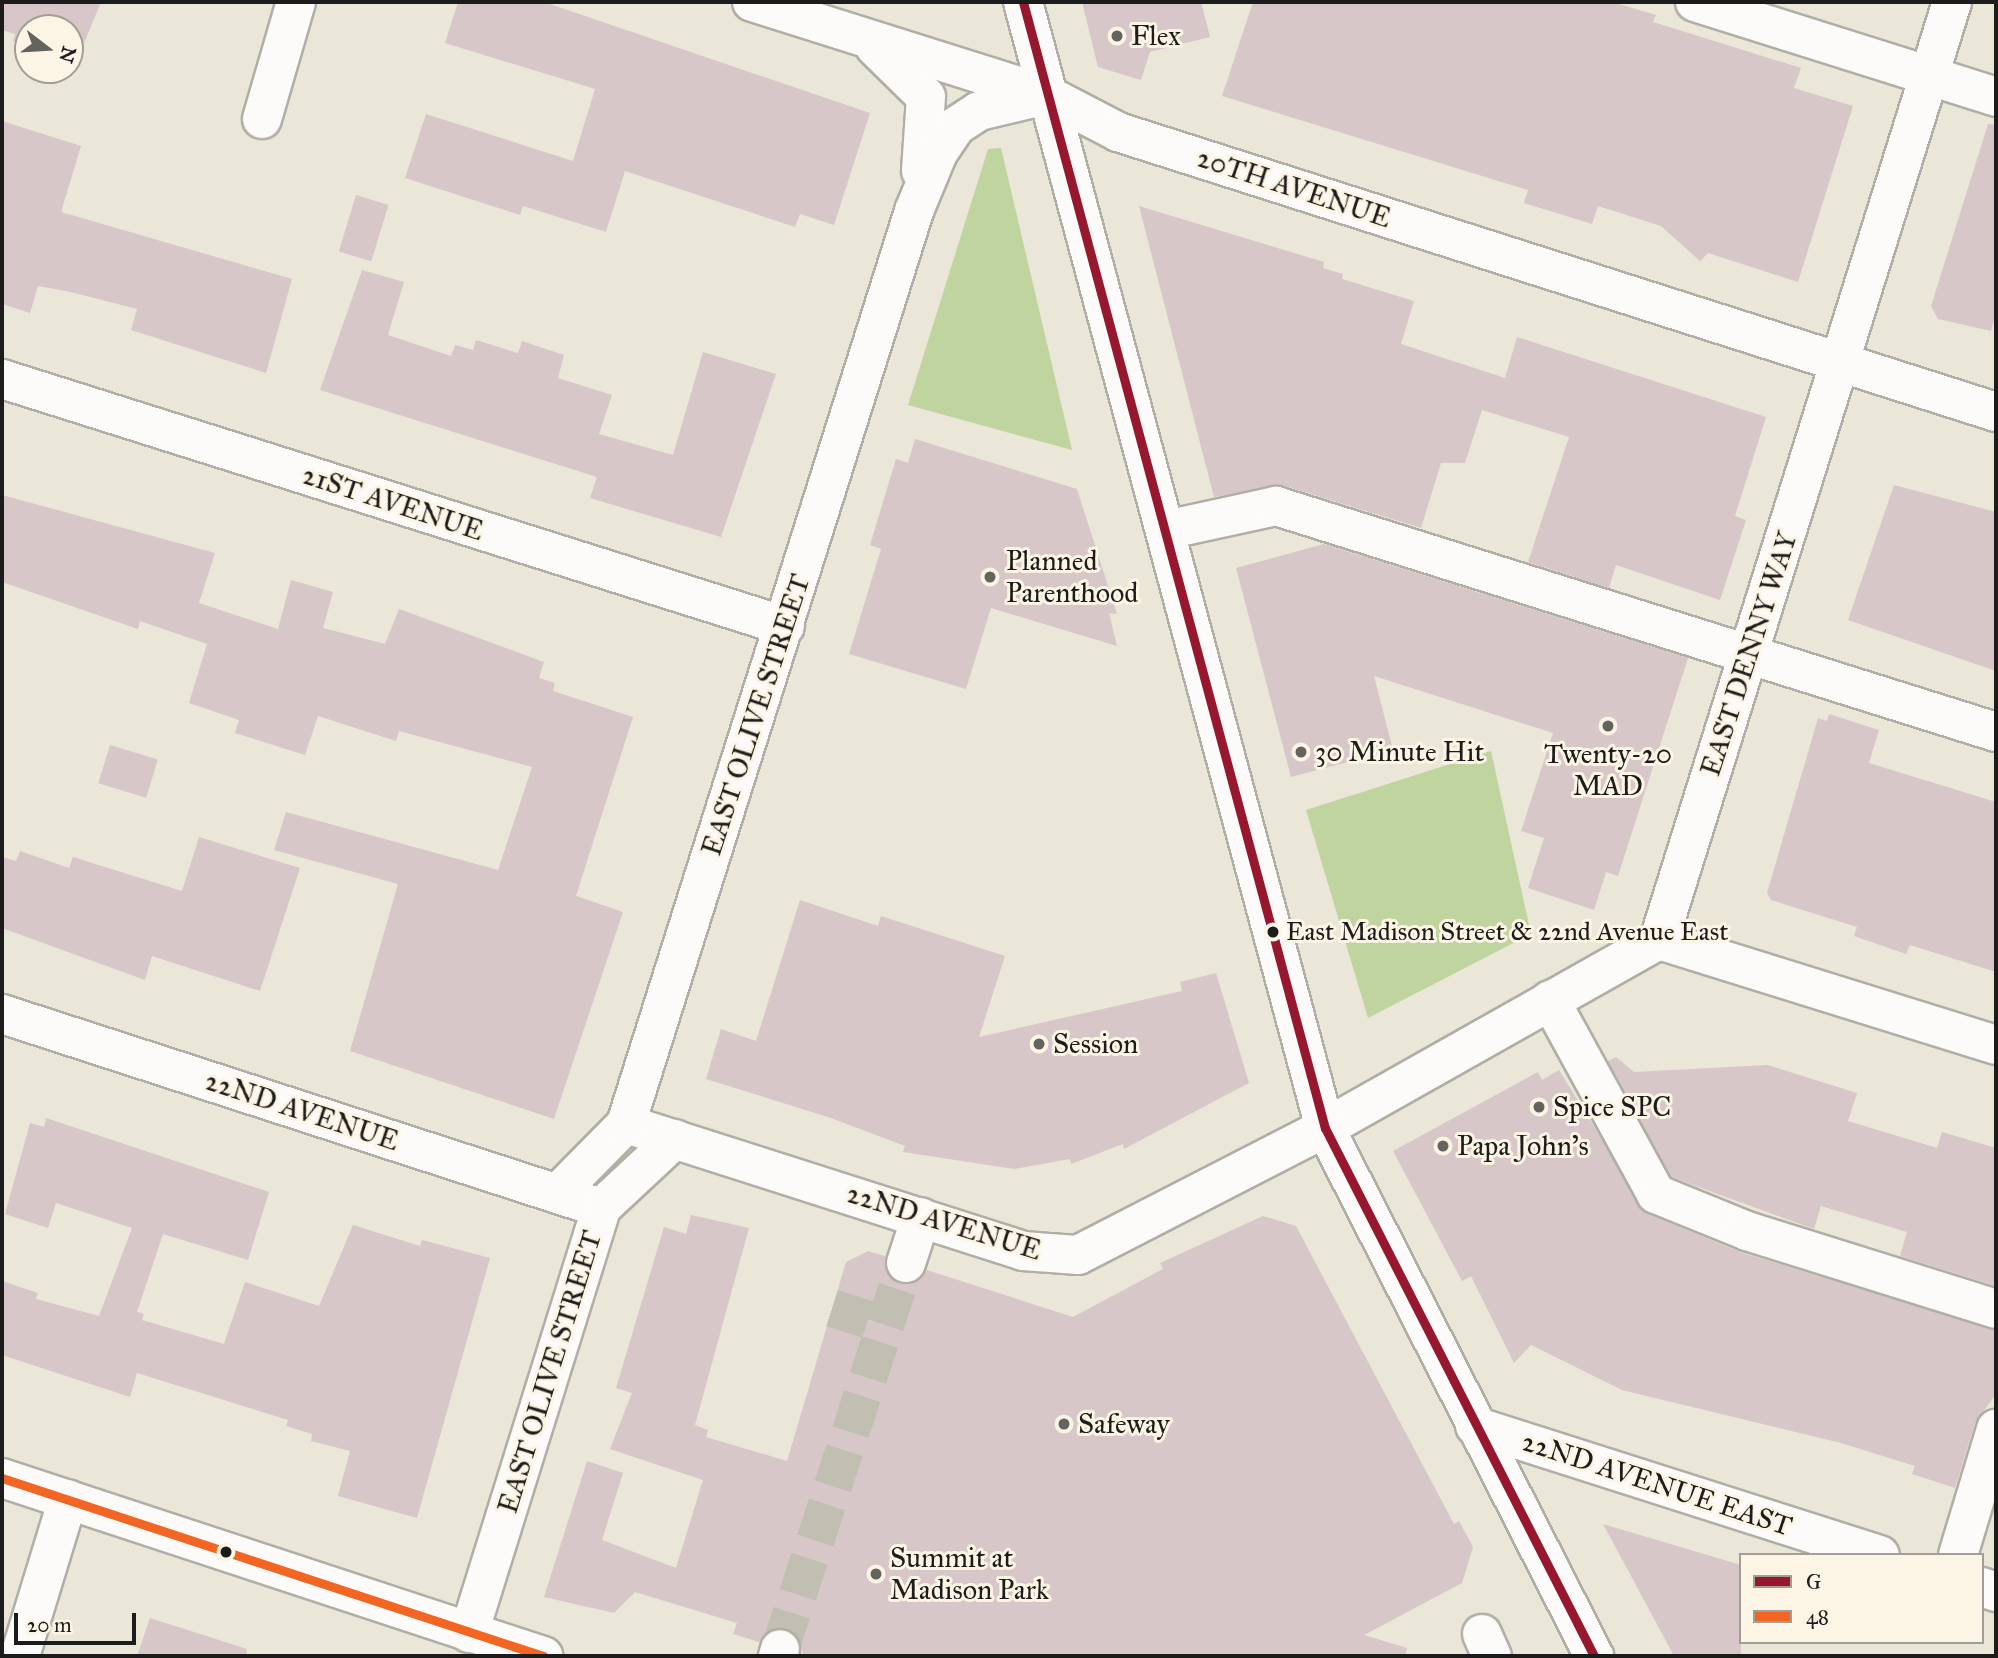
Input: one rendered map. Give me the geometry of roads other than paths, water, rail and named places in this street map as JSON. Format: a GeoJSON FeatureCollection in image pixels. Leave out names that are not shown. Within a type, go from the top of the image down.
{"type":"FeatureCollection","features":[{"type":"Feature","properties":{"kind":"street"},"geometry":{"type":"LineString","coordinates":[[262,119],[296,2]]}},
{"type":"Feature","properties":{"kind":"street","name":"20TH AVENUE"},"geometry":{"type":"LineString","coordinates":[[752,2],[861,25],[975,72],[1047,95],[1118,132],[1996,412]]}},
{"type":"Feature","properties":{"kind":"street"},"geometry":{"type":"LineString","coordinates":[[1023,2],[1325,1128],[1594,1656]]}},
{"type":"Feature","properties":{"kind":"street"},"geometry":{"type":"LineString","coordinates":[[1695,2],[1996,97]]}},
{"type":"Feature","properties":{"kind":"street","name":"EAST DENNY WAY"},"geometry":{"type":"LineString","coordinates":[[1659,940],[1952,2]]}},
{"type":"Feature","properties":{"kind":"street"},"geometry":{"type":"LineString","coordinates":[[861,25],[926,97],[928,114]]}},
{"type":"Feature","properties":{"kind":"street","name":"EAST OLIVE STREET"},"geometry":{"type":"LineString","coordinates":[[914,211],[928,114],[952,80],[975,72]]}},
{"type":"Feature","properties":{"kind":"street","name":"EAST OLIVE STREET"},"geometry":{"type":"LineString","coordinates":[[558,1194],[626,1124],[914,211],[956,126],[979,111],[1047,95]]}},
{"type":"Feature","properties":{"kind":"street","name":"21ST AVENUE"},"geometry":{"type":"LineString","coordinates":[[2,379],[785,626]]}},
{"type":"Feature","properties":{"kind":"street"},"geometry":{"type":"LineString","coordinates":[[1166,530],[1276,506],[1750,652],[1996,732]]}},
{"type":"Feature","properties":{"kind":"street"},"geometry":{"type":"LineString","coordinates":[[1325,1128],[1659,940],[1996,1045]]}},
{"type":"Feature","properties":{"kind":"street"},"geometry":{"type":"LineString","coordinates":[[1550,1000],[1656,1194],[1747,1231],[1996,1309]]}},
{"type":"Feature","properties":{"kind":"street","name":"22ND AVENUE"},"geometry":{"type":"LineString","coordinates":[[2,1014],[601,1208]]}},
{"type":"Feature","properties":{"kind":"street","name":"22ND AVENUE"},"geometry":{"type":"LineString","coordinates":[[626,1124],[1023,1251],[1078,1255],[1325,1128]]}},
{"type":"Feature","properties":{"kind":"street","name":"EAST OLIVE STREET"},"geometry":{"type":"LineString","coordinates":[[469,1633],[601,1208],[675,1139]]}},
{"type":"Feature","properties":{"kind":"street"},"geometry":{"type":"LineString","coordinates":[[906,1263],[921,1217]]}},
{"type":"Feature","properties":{"kind":"street","name":"22ND AVENUE EAST"},"geometry":{"type":"LineString","coordinates":[[1475,1426],[1874,1553]]}},
{"type":"Feature","properties":{"kind":"street"},"geometry":{"type":"LineString","coordinates":[[1959,1553],[1996,1429]]}},
{"type":"Feature","properties":{"kind":"street"},"geometry":{"type":"LineString","coordinates":[[2,1478],[543,1656]]}},
{"type":"Feature","properties":{"kind":"street"},"geometry":{"type":"LineString","coordinates":[[20,1656],[68,1499]]}},
{"type":"Feature","properties":{"kind":"tunnel"},"geometry":{"type":"LineString","coordinates":[[832,1308],[885,1325],[906,1263]]}},
{"type":"Feature","properties":{"kind":"tunnel"},"geometry":{"type":"LineString","coordinates":[[780,1649],[885,1325]]}},
{"type":"Feature","properties":{"kind":"place","name":"Flex"},"geometry":{"type":"Point","coordinates":[1117,36]}},
{"type":"Feature","properties":{"kind":"place","name":"Planned Parenthood"},"geometry":{"type":"Point","coordinates":[990,577]}},
{"type":"Feature","properties":{"kind":"place","name":"Twenty-20 MAD"},"geometry":{"type":"Point","coordinates":[1608,726]}},
{"type":"Feature","properties":{"kind":"place","name":"30 Minute Hit"},"geometry":{"type":"Point","coordinates":[1301,752]}},
{"type":"Feature","properties":{"kind":"place","name":"East Madison Street & 22nd Avenue East"},"geometry":{"type":"Point","coordinates":[1273,932]}},
{"type":"Feature","properties":{"kind":"place","name":"Session"},"geometry":{"type":"Point","coordinates":[1039,1044]}},
{"type":"Feature","properties":{"kind":"place","name":"Spice SPC"},"geometry":{"type":"Point","coordinates":[1539,1107]}},
{"type":"Feature","properties":{"kind":"place","name":"Papa John's"},"geometry":{"type":"Point","coordinates":[1443,1146]}},
{"type":"Feature","properties":{"kind":"place","name":"Safeway"},"geometry":{"type":"Point","coordinates":[1064,1424]}},
{"type":"Feature","properties":{"kind":"place","name":"Summit at Madison Park"},"geometry":{"type":"Point","coordinates":[876,1574]}}]}
